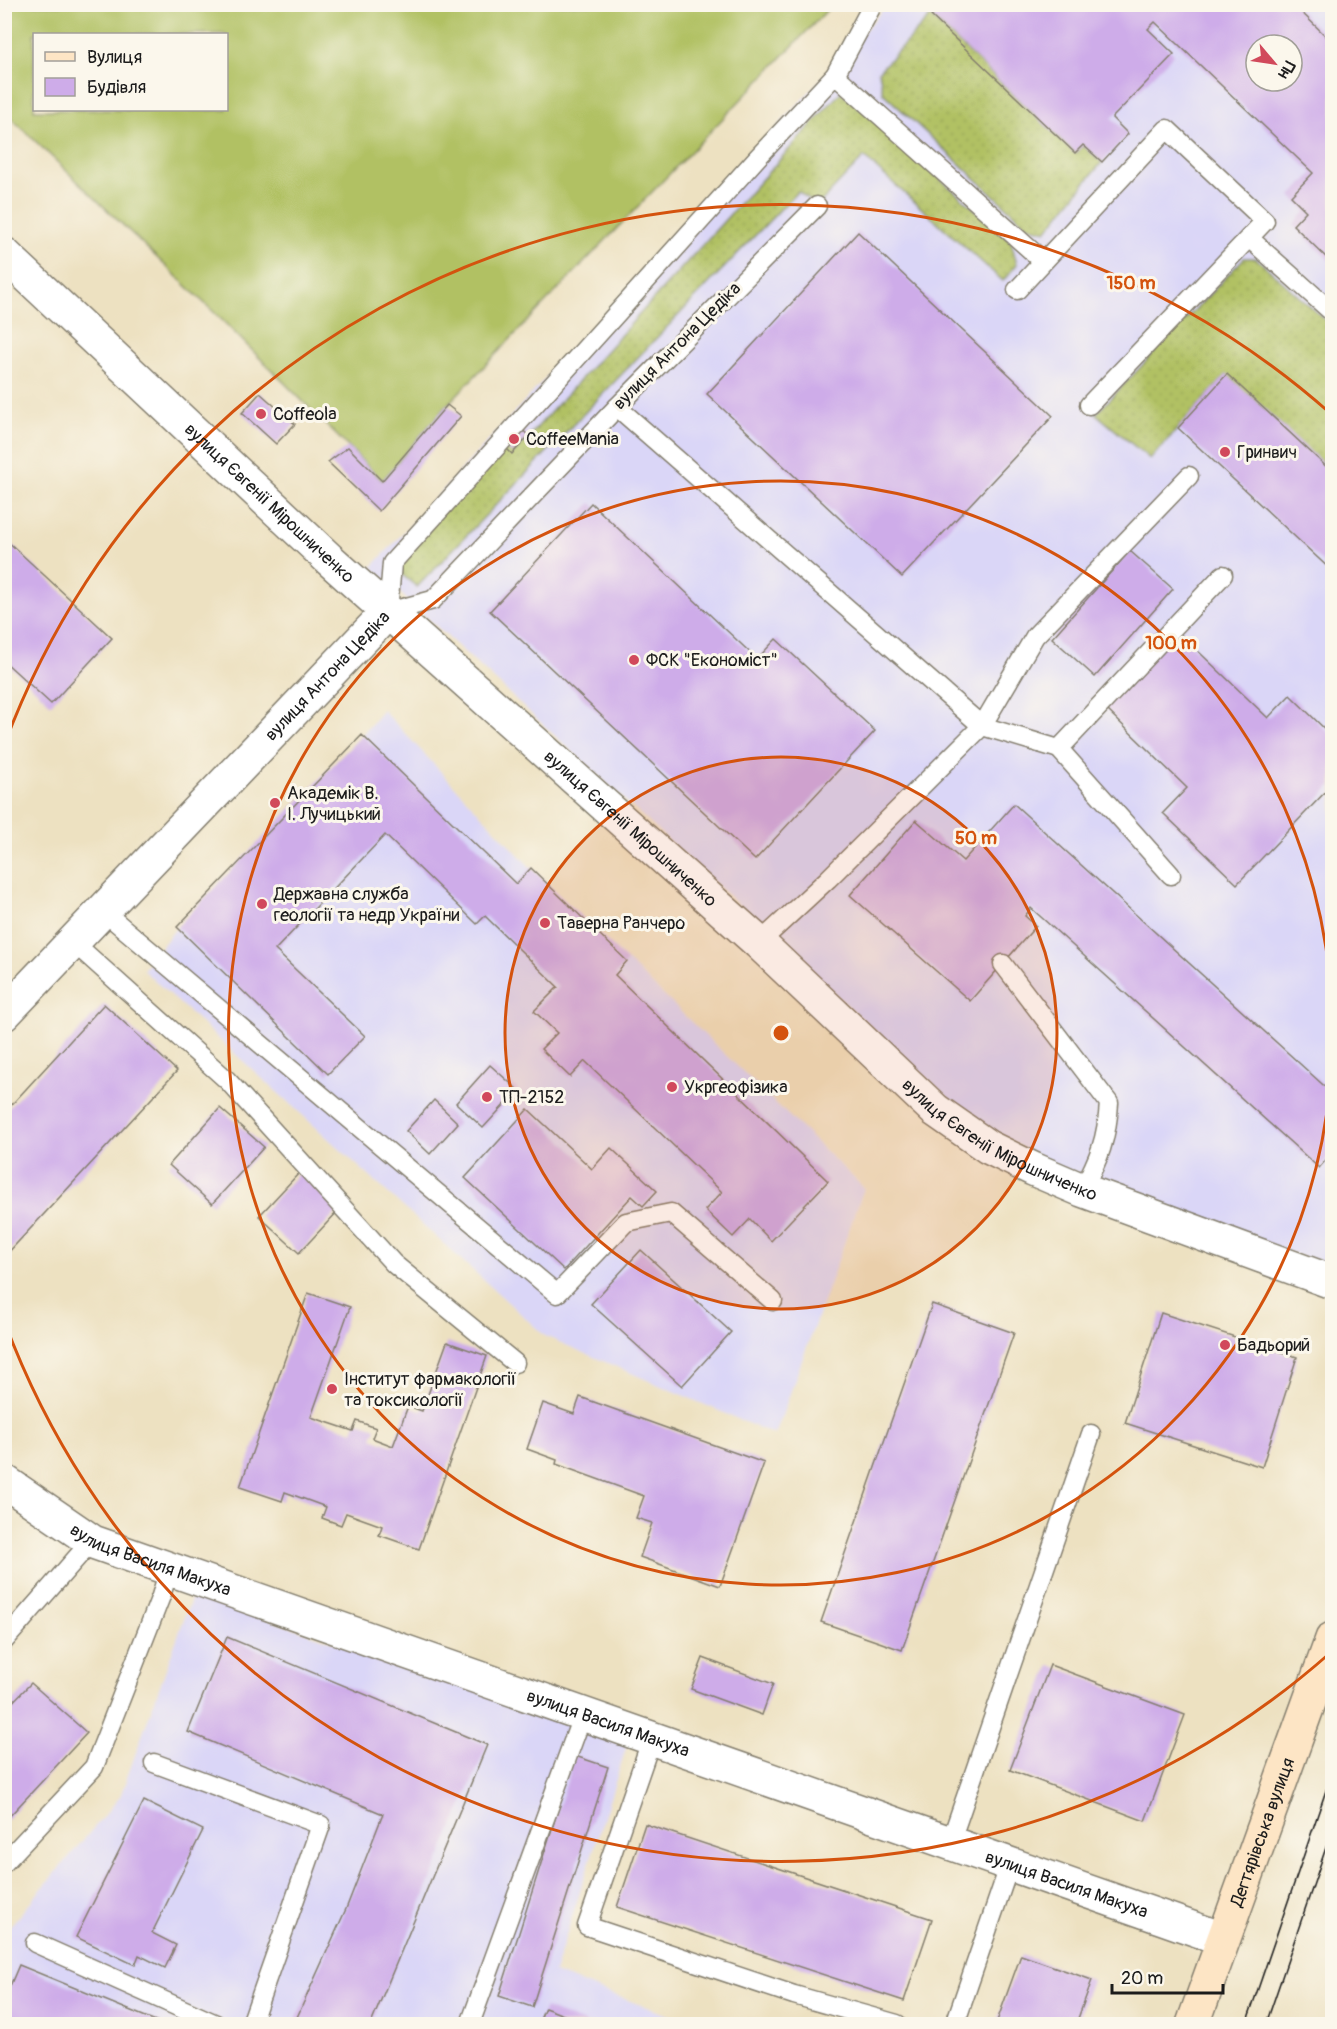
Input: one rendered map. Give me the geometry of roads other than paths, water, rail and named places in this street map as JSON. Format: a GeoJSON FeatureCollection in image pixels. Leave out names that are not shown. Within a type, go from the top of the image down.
{"type":"FeatureCollection","features":[{"type":"Feature","properties":{"kind":"main road","name":"Дегтярівська вулиця"},"geometry":{"type":"LineString","coordinates":[[1193,2025],[1332,1639]]}},
{"type":"Feature","properties":{"kind":"street","name":"вулиця Євгенії Мірошниченко"},"geometry":{"type":"LineString","coordinates":[[7,262],[330,560],[759,943],[935,1110],[988,1147],[1082,1190],[1332,1282]]}},
{"type":"Feature","properties":{"kind":"street","name":"вулиця Антона Цедіка"},"geometry":{"type":"LineString","coordinates":[[4,1014],[388,612]]}},
{"type":"Feature","properties":{"kind":"street","name":"вулиця Василя Макуха"},"geometry":{"type":"LineString","coordinates":[[4,1481],[93,1542],[1223,1939]]}},
{"type":"Feature","properties":{"kind":"lane"},"geometry":{"type":"LineString","coordinates":[[388,612],[392,563],[740,176],[835,75],[873,4]]}},
{"type":"Feature","properties":{"kind":"lane"},"geometry":{"type":"LineString","coordinates":[[835,75],[1043,261]]}},
{"type":"Feature","properties":{"kind":"lane"},"geometry":{"type":"LineString","coordinates":[[1017,290],[1167,129],[1265,221],[1089,405]]}},
{"type":"Feature","properties":{"kind":"lane","name":"вулиця Антона Цедіка"},"geometry":{"type":"LineString","coordinates":[[388,612],[433,600],[616,407],[817,206]]}},
{"type":"Feature","properties":{"kind":"lane"},"geometry":{"type":"LineString","coordinates":[[1249,238],[1332,312]]}},
{"type":"Feature","properties":{"kind":"lane"},"geometry":{"type":"LineString","coordinates":[[616,407],[982,726],[1059,749],[1171,875]]}},
{"type":"Feature","properties":{"kind":"lane"},"geometry":{"type":"LineString","coordinates":[[759,943],[828,879],[982,726],[1035,636],[1189,476]]}},
{"type":"Feature","properties":{"kind":"lane"},"geometry":{"type":"LineString","coordinates":[[1059,749],[1224,575]]}},
{"type":"Feature","properties":{"kind":"lane"},"geometry":{"type":"LineString","coordinates":[[103,911],[556,1294],[626,1222],[671,1213],[773,1301]]}},
{"type":"Feature","properties":{"kind":"lane"},"geometry":{"type":"LineString","coordinates":[[73,942],[227,1080],[394,1264],[515,1364]]}},
{"type":"Feature","properties":{"kind":"lane"},"geometry":{"type":"LineString","coordinates":[[1003,964],[1109,1103],[1108,1131],[1095,1167],[1082,1190]]}},
{"type":"Feature","properties":{"kind":"lane"},"geometry":{"type":"LineString","coordinates":[[950,1843],[1091,1434]]}},
{"type":"Feature","properties":{"kind":"lane"},"geometry":{"type":"LineString","coordinates":[[4,1641],[93,1542]]}},
{"type":"Feature","properties":{"kind":"lane"},"geometry":{"type":"LineString","coordinates":[[4,1863],[94,1767],[161,1596],[169,1569]]}},
{"type":"Feature","properties":{"kind":"lane"},"geometry":{"type":"LineString","coordinates":[[470,2025],[583,1714]]}},
{"type":"Feature","properties":{"kind":"lane"},"geometry":{"type":"LineString","coordinates":[[652,1738],[586,1926],[794,1995],[897,2025]]}},
{"type":"Feature","properties":{"kind":"lane"},"geometry":{"type":"LineString","coordinates":[[154,1763],[321,1825],[251,2025]]}},
{"type":"Feature","properties":{"kind":"lane"},"geometry":{"type":"LineString","coordinates":[[955,2025],[1010,1864]]}},
{"type":"Feature","properties":{"kind":"lane"},"geometry":{"type":"LineString","coordinates":[[35,1944],[216,2025]]}},
{"type":"Feature","properties":{"kind":"tram line"},"geometry":{"type":"LineString","coordinates":[[1246,2024],[1332,1773]]}},
{"type":"Feature","properties":{"kind":"tram line"},"geometry":{"type":"LineString","coordinates":[[1266,2024],[1332,1830]]}},
{"type":"Feature","properties":{"kind":"place","name":"Coffeola"},"geometry":{"type":"Point","coordinates":[261,414]}},
{"type":"Feature","properties":{"kind":"place","name":"CoffeeMania"},"geometry":{"type":"Point","coordinates":[514,439]}},
{"type":"Feature","properties":{"kind":"place","name":"Гринвич"},"geometry":{"type":"Point","coordinates":[1225,452]}},
{"type":"Feature","properties":{"kind":"place","name":"ФСК \"Економіст\""},"geometry":{"type":"Point","coordinates":[634,660]}},
{"type":"Feature","properties":{"kind":"place","name":"Академік В. І. Лучицький"},"geometry":{"type":"Point","coordinates":[275,803]}},
{"type":"Feature","properties":{"kind":"place","name":"Державна служба геології та недр України"},"geometry":{"type":"Point","coordinates":[262,904]}},
{"type":"Feature","properties":{"kind":"place","name":"Таверна Ранчеро"},"geometry":{"type":"Point","coordinates":[545,923]}},
{"type":"Feature","properties":{"kind":"place","name":"Укргеофізика"},"geometry":{"type":"Point","coordinates":[672,1087]}},
{"type":"Feature","properties":{"kind":"place","name":"ТП-2152"},"geometry":{"type":"Point","coordinates":[487,1097]}},
{"type":"Feature","properties":{"kind":"place","name":"Бадьорий"},"geometry":{"type":"Point","coordinates":[1225,1345]}},
{"type":"Feature","properties":{"kind":"place","name":"Інститут фармакології та токсикології"},"geometry":{"type":"Point","coordinates":[332,1389]}}]}
